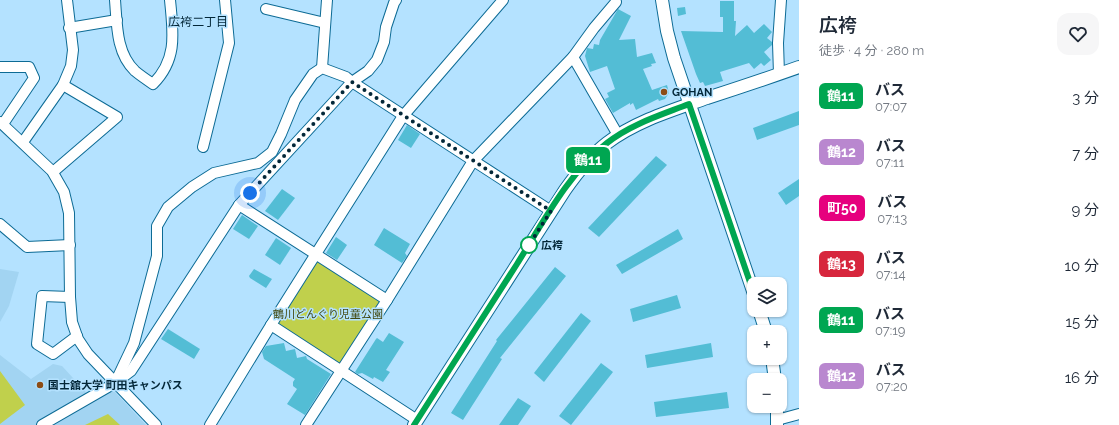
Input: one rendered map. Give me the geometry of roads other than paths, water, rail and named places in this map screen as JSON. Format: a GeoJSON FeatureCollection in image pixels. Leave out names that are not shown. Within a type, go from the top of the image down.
{"type":"FeatureCollection","features":[{"type":"Feature","properties":{"kind":"street"},"geometry":{"type":"LineString","coordinates":[[23,142],[63,85],[71,66],[73,50],[69,28],[67,0]]}},
{"type":"Feature","properties":{"kind":"street"},"geometry":{"type":"LineString","coordinates":[[115,0],[119,42],[124,56],[134,70],[153,84],[162,76],[169,61],[173,37],[170,0]]}},
{"type":"Feature","properties":{"kind":"street"},"geometry":{"type":"LineString","coordinates":[[203,146],[229,43],[225,0]]}},
{"type":"Feature","properties":{"kind":"street"},"geometry":{"type":"LineString","coordinates":[[322,68],[327,0]]}},
{"type":"Feature","properties":{"kind":"street"},"geometry":{"type":"LineString","coordinates":[[42,425],[115,383],[130,371],[239,205],[352,82],[368,71],[377,60],[384,42],[386,26],[396,0]]}},
{"type":"Feature","properties":{"kind":"street"},"geometry":{"type":"LineString","coordinates":[[210,425],[271,325],[404,116],[503,0]]}},
{"type":"Feature","properties":{"kind":"street"},"geometry":{"type":"LineString","coordinates":[[662,0],[667,31],[689,104],[748,277]]}},
{"type":"Feature","properties":{"kind":"street"},"geometry":{"type":"LineString","coordinates":[[779,74],[778,43],[781,0]]}},
{"type":"Feature","properties":{"kind":"street"},"geometry":{"type":"LineString","coordinates":[[306,425],[387,300],[473,161],[573,57],[616,2]]}},
{"type":"Feature","properties":{"kind":"street"},"geometry":{"type":"LineString","coordinates":[[266,9],[325,23]]}},
{"type":"Feature","properties":{"kind":"street"},"geometry":{"type":"LineString","coordinates":[[69,28],[117,20]]}},
{"type":"Feature","properties":{"kind":"street"},"geometry":{"type":"LineString","coordinates":[[573,57],[618,135]]}},
{"type":"Feature","properties":{"kind":"street"},"geometry":{"type":"LineString","coordinates":[[0,67],[29,67],[34,78],[1,123],[23,142],[53,172],[64,192],[69,213],[70,297],[72,322],[77,336],[88,354],[156,425]]}},
{"type":"Feature","properties":{"kind":"street"},"geometry":{"type":"LineString","coordinates":[[271,325],[341,370],[415,422],[551,211],[580,170],[607,143],[618,135],[639,124],[689,104],[799,67]]}},
{"type":"Feature","properties":{"kind":"street"},"geometry":{"type":"LineString","coordinates":[[322,68],[346,77],[551,211]]}},
{"type":"Feature","properties":{"kind":"street"},"geometry":{"type":"LineString","coordinates":[[115,383],[134,343],[157,256],[157,226],[168,207],[192,187],[214,173],[258,163],[272,152],[295,100],[313,74],[322,68]]}},
{"type":"Feature","properties":{"kind":"street"},"geometry":{"type":"LineString","coordinates":[[53,172],[116,117],[63,85]]}},
{"type":"Feature","properties":{"kind":"street"},"geometry":{"type":"LineString","coordinates":[[239,205],[387,300]]}},
{"type":"Feature","properties":{"kind":"street"},"geometry":{"type":"LineString","coordinates":[[0,224],[27,247],[70,245]]}},
{"type":"Feature","properties":{"kind":"street"},"geometry":{"type":"LineString","coordinates":[[70,297],[42,296],[37,344],[53,354],[77,336]]}},
{"type":"Feature","properties":{"kind":"street"},"geometry":{"type":"LineString","coordinates":[[777,422],[799,414]]}},
{"type":"Feature","properties":{"kind":"place","name":"GOHAN"},"geometry":{"type":"Point","coordinates":[664,92]}},
{"type":"Feature","properties":{"kind":"place","name":"広袴"},"geometry":{"type":"Point","coordinates":[529,245]}},
{"type":"Feature","properties":{"kind":"place","name":"国士舘大学 町田キャンパス"},"geometry":{"type":"Point","coordinates":[40,385]}},
{"type":"Feature","properties":{"kind":"district","name":"広袴二丁目"},"geometry":{"type":"Point","coordinates":[198,22]}},
{"type":"Feature","properties":{"kind":"park label","name":"鶴川どんぐり児童公園"},"geometry":{"type":"Point","coordinates":[328,314]}}]}
